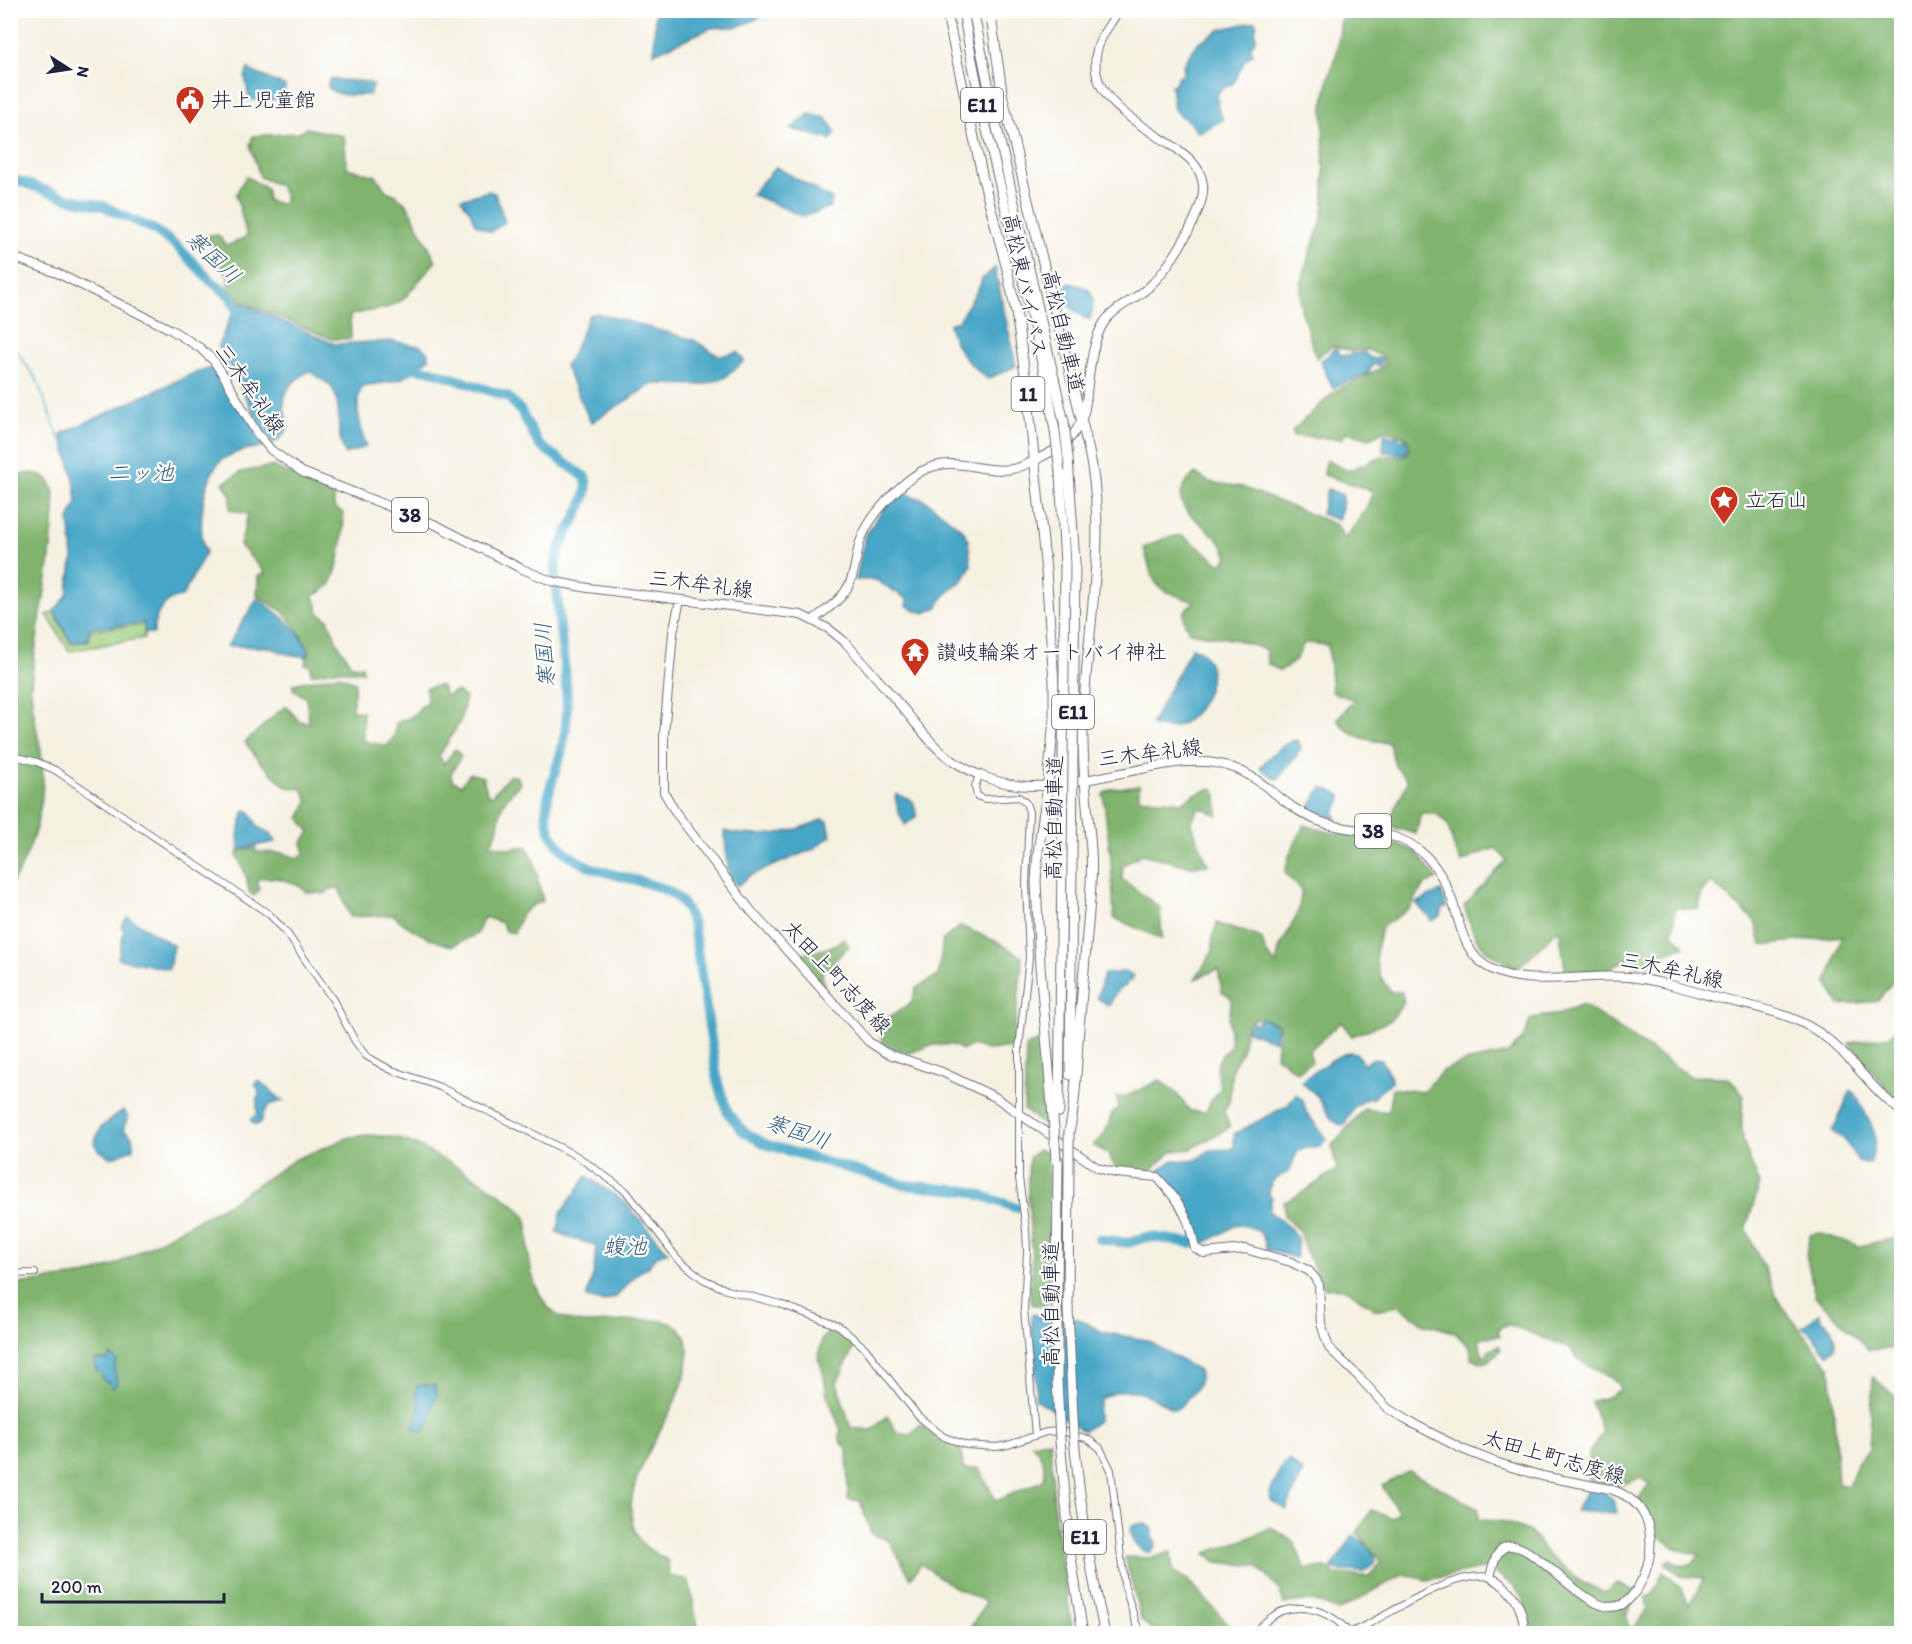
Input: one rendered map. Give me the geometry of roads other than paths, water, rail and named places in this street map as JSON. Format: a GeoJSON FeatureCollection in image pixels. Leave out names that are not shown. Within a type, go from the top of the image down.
{"type":"FeatureCollection","features":[{"type":"Feature","properties":{"kind":"highway","name":"高松東バイパス"},"geometry":{"type":"LineString","coordinates":[[946,10],[1016,312],[1027,389],[1046,571],[1054,719],[1036,881],[1040,966],[1056,1129]]}},
{"type":"Feature","properties":{"kind":"highway","name":"高松自動車道"},"geometry":{"type":"LineString","coordinates":[[963,10],[988,131],[1042,360],[1060,472],[1070,564]]}},
{"type":"Feature","properties":{"kind":"highway","name":"高松自動車道"},"geometry":{"type":"LineString","coordinates":[[973,10],[997,128],[1064,422],[1068,458],[1070,564],[1067,861],[1068,1308],[1074,1440],[1082,1518],[1105,1634]]}},
{"type":"Feature","properties":{"kind":"highway","name":"高松東バイパス"},"geometry":{"type":"LineString","coordinates":[[990,10],[1003,98],[1093,471],[1098,534],[1083,700],[1084,780],[1091,852],[1091,886],[1074,1108],[1069,1132]]}},
{"type":"Feature","properties":{"kind":"highway","name":"高松自動車道"},"geometry":{"type":"LineString","coordinates":[[1067,861],[1056,1129],[1057,1381],[1071,1558],[1083,1634]]}},
{"type":"Feature","properties":{"kind":"main road"},"geometry":{"type":"LineString","coordinates":[[813,620],[844,593],[850,582],[864,532],[873,518],[909,480],[933,466],[946,463],[1011,469],[1063,446],[1074,436],[1082,421],[1098,335],[1115,311],[1153,284],[1194,221],[1204,196],[1203,183],[1198,169],[1187,156],[1112,104],[1102,91],[1097,74],[1096,56],[1103,35],[1119,10]]}},
{"type":"Feature","properties":{"kind":"main road","name":"三木牟礼線"},"geometry":{"type":"LineString","coordinates":[[10,256],[57,273],[150,319],[192,343],[205,353],[224,376],[256,432],[271,450],[302,472],[436,525],[520,568],[551,581],[801,615],[813,620],[845,642],[945,755],[979,775],[1010,784],[1048,785],[1185,762],[1223,764],[1235,768],[1261,783],[1290,806],[1312,819],[1338,827],[1392,836],[1417,849],[1436,868],[1449,891],[1464,939],[1470,950],[1485,965],[1495,971],[1525,978],[1605,975],[1632,977],[1788,1016],[1829,1039],[1871,1085],[1902,1112]]}},
{"type":"Feature","properties":{"kind":"main road","name":"太田上町志度線"},"geometry":{"type":"LineString","coordinates":[[680,600],[672,644],[664,734],[662,779],[669,804],[752,912],[869,1042],[886,1053],[942,1072],[995,1097],[1098,1168],[1116,1173],[1157,1177],[1184,1213],[1196,1248],[1204,1253],[1245,1249],[1291,1262],[1309,1271],[1319,1285],[1321,1324],[1329,1348],[1387,1408],[1400,1417],[1461,1449],[1495,1462],[1542,1476],[1620,1492],[1636,1502],[1647,1519],[1651,1541],[1646,1570],[1641,1583],[1623,1605],[1608,1606],[1592,1600],[1575,1590],[1536,1556],[1521,1548],[1507,1547],[1501,1550],[1497,1555],[1490,1577]]}},
{"type":"Feature","properties":{"kind":"main road"},"geometry":{"type":"LineString","coordinates":[[1490,1577],[1505,1588],[1520,1607],[1524,1634]]}},
{"type":"Feature","properties":{"kind":"street"},"geometry":{"type":"LineString","coordinates":[[10,755],[45,765],[61,774],[270,914],[286,932],[333,1000],[360,1049],[374,1061],[440,1087],[577,1156],[626,1191],[677,1258],[708,1283],[780,1304],[839,1326],[865,1348],[918,1416],[944,1437],[966,1445],[984,1448],[1008,1445],[1046,1432],[1062,1431],[1089,1439],[1100,1448],[1107,1459],[1112,1479],[1124,1584],[1136,1623],[1142,1634]]}},
{"type":"Feature","properties":{"kind":"street"},"geometry":{"type":"LineString","coordinates":[[979,775],[975,787],[977,796],[985,799],[1019,797],[1026,803],[1029,812],[1026,885],[1029,958],[1019,1048],[1019,1178],[1027,1251],[1024,1309],[1035,1435]]}},
{"type":"Feature","properties":{"kind":"street"},"geometry":{"type":"LineString","coordinates":[[10,1274],[35,1273]]}},
{"type":"Feature","properties":{"kind":"street"},"geometry":{"type":"LineString","coordinates":[[1252,1634],[1282,1611],[1308,1608],[1332,1616],[1350,1633],[1454,1581],[1476,1576],[1490,1577]]}},
{"type":"Feature","properties":{"kind":"water"},"geometry":{"type":"Polygon","coordinates":[[[655,10],[769,11],[755,20],[736,27],[711,28],[654,53],[655,10]]]}},
{"type":"Feature","properties":{"kind":"water"},"geometry":{"type":"Polygon","coordinates":[[[1255,21],[1257,24],[1256,38],[1250,48],[1253,54],[1245,60],[1234,83],[1221,89],[1217,95],[1218,108],[1223,120],[1196,132],[1189,122],[1175,111],[1171,85],[1174,85],[1178,76],[1182,75],[1183,65],[1197,43],[1222,29],[1255,21]]]}},
{"type":"Feature","properties":{"kind":"water"},"geometry":{"type":"Polygon","coordinates":[[[248,68],[285,86],[284,95],[274,100],[249,100],[245,77],[248,68]]]}},
{"type":"Feature","properties":{"kind":"water"},"geometry":{"type":"Polygon","coordinates":[[[329,79],[368,82],[374,85],[369,95],[347,95],[332,91],[328,87],[329,79]]]}},
{"type":"Feature","properties":{"kind":"water"},"geometry":{"type":"Polygon","coordinates":[[[809,114],[826,118],[836,132],[831,140],[791,129],[809,114]]]}},
{"type":"Feature","properties":{"kind":"water"},"geometry":{"type":"Polygon","coordinates":[[[776,167],[832,199],[830,207],[804,217],[751,194],[776,167]]]}},
{"type":"Feature","properties":{"kind":"water"},"geometry":{"type":"Polygon","coordinates":[[[488,191],[495,193],[505,222],[491,232],[475,224],[470,211],[461,199],[488,191]]]}},
{"type":"Feature","properties":{"kind":"water"},"geometry":{"type":"Polygon","coordinates":[[[995,268],[1016,366],[988,379],[974,368],[958,348],[949,324],[958,321],[979,288],[982,279],[995,268]]]}},
{"type":"Feature","properties":{"kind":"water"},"geometry":{"type":"Polygon","coordinates":[[[1068,283],[1083,287],[1091,293],[1093,304],[1090,320],[1058,297],[1068,283]]]}},
{"type":"Feature","properties":{"kind":"water"},"geometry":{"type":"Polygon","coordinates":[[[240,303],[335,344],[392,341],[420,346],[428,352],[429,358],[406,377],[363,386],[358,408],[366,447],[345,454],[340,437],[337,403],[332,388],[309,371],[293,383],[286,392],[284,405],[287,429],[273,444],[265,435],[218,346],[232,314],[240,303]]]}},
{"type":"Feature","properties":{"kind":"water"},"geometry":{"type":"Polygon","coordinates":[[[597,313],[694,340],[719,356],[738,352],[744,361],[724,378],[703,385],[652,384],[591,423],[565,366],[589,315],[597,313]]]}},
{"type":"Feature","properties":{"kind":"water"},"geometry":{"type":"Polygon","coordinates":[[[1333,349],[1338,350],[1339,354],[1350,356],[1351,353],[1364,352],[1369,357],[1381,358],[1380,366],[1374,364],[1368,373],[1333,388],[1320,361],[1333,349]]]}},
{"type":"Feature","properties":{"kind":"water","name":"二ッ池"},"geometry":{"type":"Polygon","coordinates":[[[215,367],[266,446],[232,454],[215,467],[203,504],[202,531],[206,552],[182,597],[170,601],[161,609],[155,621],[154,634],[145,633],[144,623],[89,628],[88,640],[71,642],[54,611],[67,595],[73,557],[69,519],[77,502],[74,479],[61,434],[194,373],[215,367]]]}},
{"type":"Feature","properties":{"kind":"water"},"geometry":{"type":"Polygon","coordinates":[[[1384,434],[1401,439],[1407,438],[1406,454],[1383,452],[1384,434]]]}},
{"type":"Feature","properties":{"kind":"water"},"geometry":{"type":"Polygon","coordinates":[[[903,489],[910,495],[925,500],[964,531],[968,540],[971,565],[964,579],[943,597],[938,607],[925,613],[906,605],[907,599],[876,580],[856,580],[865,535],[885,507],[903,489]]]}},
{"type":"Feature","properties":{"kind":"water"},"geometry":{"type":"Polygon","coordinates":[[[1327,489],[1343,495],[1338,520],[1321,514],[1327,489]]]}},
{"type":"Feature","properties":{"kind":"water"},"geometry":{"type":"Polygon","coordinates":[[[257,599],[280,616],[303,639],[307,647],[306,657],[287,654],[268,647],[227,646],[257,599]]]}},
{"type":"Feature","properties":{"kind":"water"},"geometry":{"type":"Polygon","coordinates":[[[1192,647],[1204,654],[1210,664],[1211,677],[1202,704],[1182,724],[1169,728],[1153,726],[1151,724],[1192,647]]]}},
{"type":"Feature","properties":{"kind":"water"},"geometry":{"type":"Polygon","coordinates":[[[1295,740],[1299,741],[1301,750],[1297,750],[1297,755],[1279,778],[1275,779],[1260,768],[1276,751],[1295,740]]]}},
{"type":"Feature","properties":{"kind":"water"},"geometry":{"type":"Polygon","coordinates":[[[1322,787],[1341,795],[1341,801],[1334,813],[1337,818],[1311,812],[1309,808],[1322,787]]]}},
{"type":"Feature","properties":{"kind":"water"},"geometry":{"type":"Polygon","coordinates":[[[897,794],[913,801],[917,815],[905,825],[898,811],[895,796],[897,794]]]}},
{"type":"Feature","properties":{"kind":"water"},"geometry":{"type":"Polygon","coordinates":[[[245,810],[249,811],[259,828],[272,834],[275,842],[239,849],[238,834],[245,810]]]}},
{"type":"Feature","properties":{"kind":"water"},"geometry":{"type":"Polygon","coordinates":[[[823,819],[828,821],[831,836],[813,849],[749,876],[737,886],[729,876],[724,831],[749,835],[774,834],[823,819]]]}},
{"type":"Feature","properties":{"kind":"water"},"geometry":{"type":"Polygon","coordinates":[[[1441,891],[1447,908],[1443,908],[1440,916],[1432,921],[1416,903],[1441,891]]]}},
{"type":"Feature","properties":{"kind":"water"},"geometry":{"type":"Polygon","coordinates":[[[128,917],[173,945],[169,969],[118,959],[124,931],[121,926],[128,917]]]}},
{"type":"Feature","properties":{"kind":"water"},"geometry":{"type":"Polygon","coordinates":[[[1124,972],[1133,975],[1132,982],[1128,980],[1126,986],[1118,989],[1109,1006],[1097,998],[1104,974],[1124,972]]]}},
{"type":"Feature","properties":{"kind":"water"},"geometry":{"type":"Polygon","coordinates":[[[1263,1018],[1277,1025],[1275,1041],[1247,1031],[1247,1027],[1252,1022],[1256,1023],[1263,1018]]]}},
{"type":"Feature","properties":{"kind":"water"},"geometry":{"type":"Polygon","coordinates":[[[1349,1052],[1356,1053],[1363,1064],[1372,1059],[1381,1060],[1391,1082],[1373,1098],[1366,1099],[1354,1107],[1344,1126],[1331,1118],[1317,1096],[1301,1082],[1330,1061],[1349,1052]]]}},
{"type":"Feature","properties":{"kind":"water"},"geometry":{"type":"Polygon","coordinates":[[[258,1080],[283,1101],[269,1105],[260,1123],[256,1125],[250,1120],[257,1114],[259,1096],[255,1085],[258,1080]]]}},
{"type":"Feature","properties":{"kind":"water"},"geometry":{"type":"Polygon","coordinates":[[[1851,1090],[1856,1094],[1874,1134],[1875,1142],[1870,1164],[1858,1161],[1844,1139],[1832,1132],[1851,1090]]]}},
{"type":"Feature","properties":{"kind":"water"},"geometry":{"type":"Polygon","coordinates":[[[1296,1094],[1303,1100],[1306,1112],[1327,1139],[1320,1146],[1298,1150],[1290,1169],[1274,1180],[1269,1188],[1268,1194],[1272,1197],[1269,1211],[1291,1229],[1298,1240],[1296,1258],[1266,1250],[1263,1238],[1258,1231],[1238,1224],[1200,1246],[1196,1245],[1192,1233],[1196,1227],[1190,1213],[1158,1171],[1173,1160],[1192,1161],[1208,1150],[1234,1147],[1234,1134],[1288,1105],[1296,1094]]]}},
{"type":"Feature","properties":{"kind":"water"},"geometry":{"type":"Polygon","coordinates":[[[123,1110],[128,1117],[124,1127],[125,1131],[132,1138],[133,1149],[111,1158],[100,1151],[94,1143],[101,1127],[123,1110]]]}},
{"type":"Feature","properties":{"kind":"water","name":"蝮池"},"geometry":{"type":"Polygon","coordinates":[[[587,1176],[625,1202],[668,1252],[655,1257],[649,1266],[638,1273],[616,1297],[603,1302],[586,1298],[594,1271],[596,1245],[557,1232],[561,1213],[587,1176]]]}},
{"type":"Feature","properties":{"kind":"water"},"geometry":{"type":"Polygon","coordinates":[[[1034,1314],[1050,1319],[1071,1317],[1102,1332],[1147,1340],[1199,1371],[1197,1387],[1177,1409],[1138,1392],[1120,1391],[1111,1394],[1101,1399],[1098,1421],[1084,1431],[1035,1399],[1036,1381],[1031,1316],[1034,1314]]]}},
{"type":"Feature","properties":{"kind":"water"},"geometry":{"type":"Polygon","coordinates":[[[1819,1314],[1834,1336],[1835,1348],[1828,1354],[1802,1327],[1819,1314]]]}},
{"type":"Feature","properties":{"kind":"water"},"geometry":{"type":"Polygon","coordinates":[[[111,1355],[117,1361],[115,1370],[117,1385],[112,1388],[103,1380],[101,1373],[97,1372],[93,1360],[108,1360],[111,1355]]]}},
{"type":"Feature","properties":{"kind":"water"},"geometry":{"type":"Polygon","coordinates":[[[418,1385],[435,1385],[437,1396],[434,1399],[429,1422],[423,1432],[414,1430],[419,1408],[415,1394],[418,1385]]]}},
{"type":"Feature","properties":{"kind":"water"},"geometry":{"type":"Polygon","coordinates":[[[1289,1460],[1303,1472],[1286,1510],[1272,1501],[1269,1495],[1283,1464],[1289,1460]]]}},
{"type":"Feature","properties":{"kind":"water"},"geometry":{"type":"Polygon","coordinates":[[[1588,1489],[1599,1491],[1611,1498],[1617,1512],[1615,1514],[1575,1511],[1588,1489]]]}},
{"type":"Feature","properties":{"kind":"water"},"geometry":{"type":"Polygon","coordinates":[[[1144,1523],[1151,1528],[1156,1545],[1150,1553],[1136,1545],[1130,1529],[1134,1525],[1144,1523]]]}},
{"type":"Feature","properties":{"kind":"water"},"geometry":{"type":"Polygon","coordinates":[[[1353,1535],[1374,1553],[1376,1562],[1363,1572],[1331,1569],[1353,1535]]]}},
{"type":"Feature","properties":{"kind":"waterway","name":"寒国川"},"geometry":{"type":"LineString","coordinates":[[10,178],[67,198],[103,206],[155,230],[178,247],[211,281],[230,296],[242,321]]}},
{"type":"Feature","properties":{"kind":"waterway"},"geometry":{"type":"LineString","coordinates":[[10,342],[37,380],[59,438],[62,440]]}},
{"type":"Feature","properties":{"kind":"waterway","name":"寒国川"},"geometry":{"type":"LineString","coordinates":[[406,367],[432,371],[508,397],[521,411],[539,445],[585,477],[587,486],[585,496],[556,561],[567,719],[563,745],[550,788],[547,819],[552,835],[571,857],[598,870],[666,890],[677,897],[685,908],[693,924],[718,1084],[728,1113],[743,1131],[765,1144],[905,1185],[969,1191],[1017,1208]]}},
{"type":"Feature","properties":{"kind":"waterway","name":"寒国川"},"geometry":{"type":"LineString","coordinates":[[1099,1239],[1128,1243],[1153,1237],[1191,1243],[1201,1238]]}},
{"type":"Feature","properties":{"kind":"place","name":"井上児童館"},"geometry":{"type":"Point","coordinates":[190,126]}},
{"type":"Feature","properties":{"kind":"place","name":"立石山"},"geometry":{"type":"Point","coordinates":[1724,526]}},
{"type":"Feature","properties":{"kind":"place","name":"讃岐輪楽オートバイ神社"},"geometry":{"type":"Point","coordinates":[915,678]}}]}
